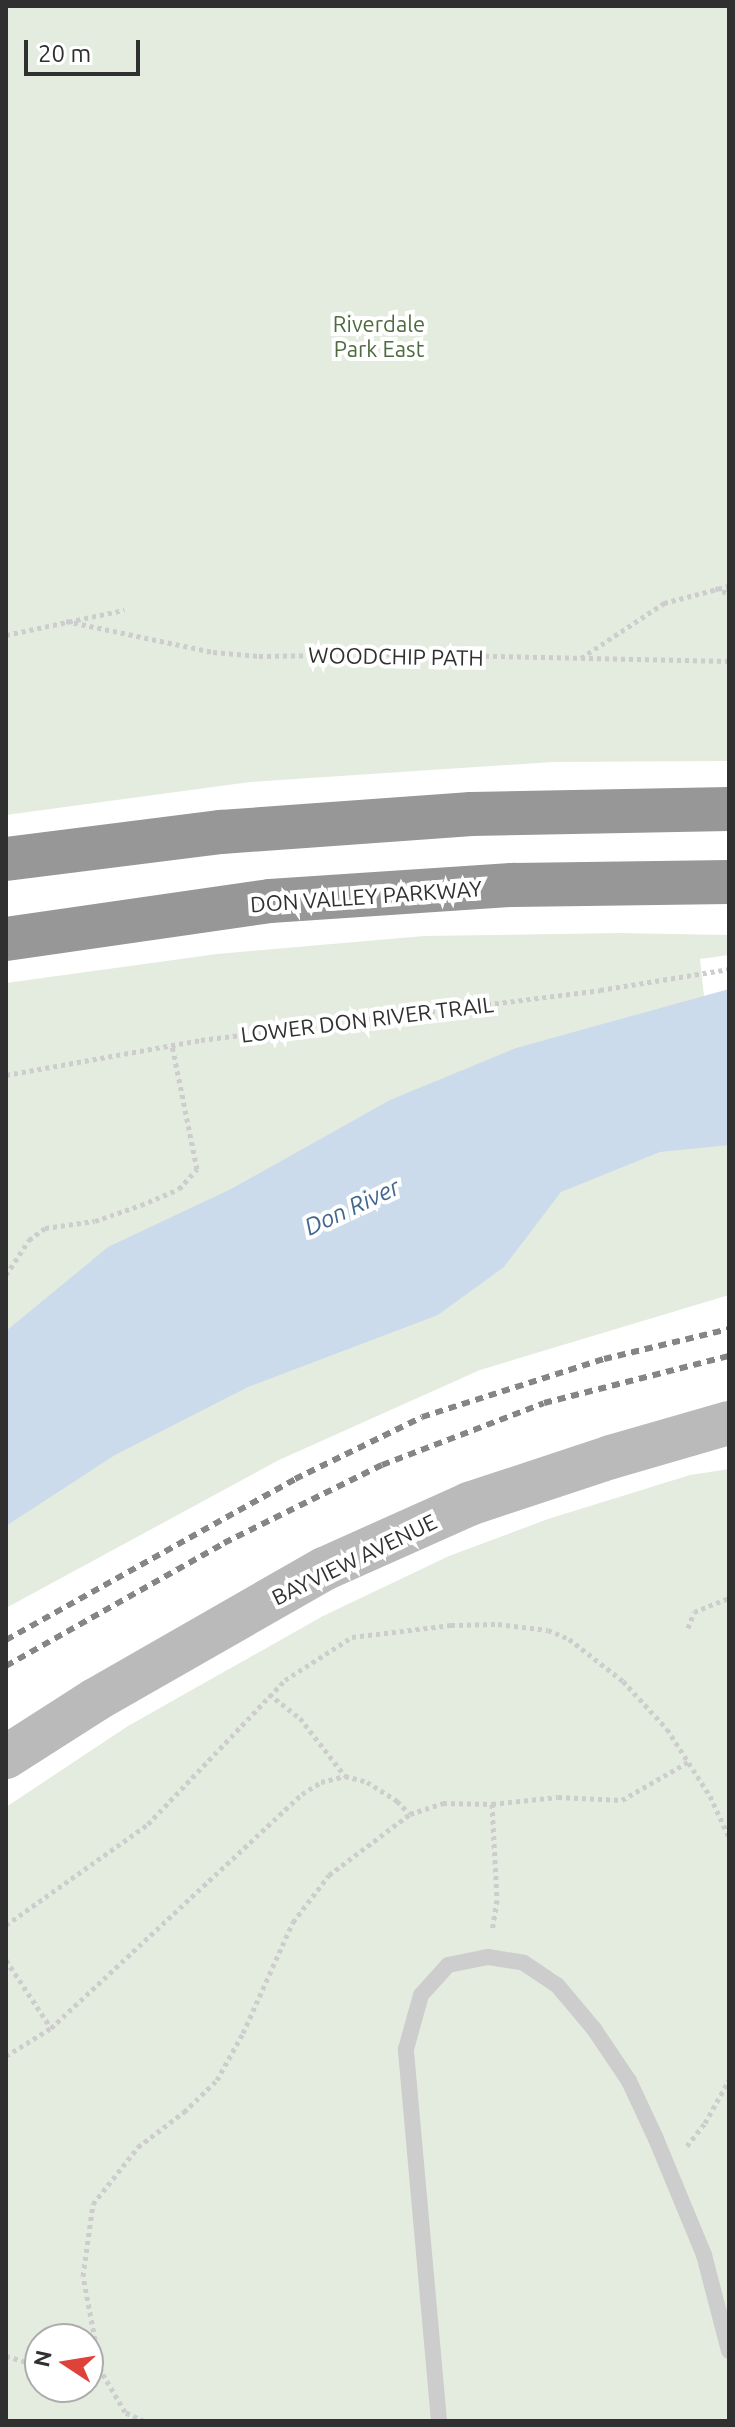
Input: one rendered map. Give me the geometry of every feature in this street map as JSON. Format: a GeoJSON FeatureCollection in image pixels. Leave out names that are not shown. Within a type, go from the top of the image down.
{"type":"FeatureCollection","features":[{"type":"Feature","properties":{"kind":"highway"},"geometry":{"type":"LineString","coordinates":[[6,859],[221,832],[455,815],[729,809]]}},
{"type":"Feature","properties":{"kind":"highway","name":"DON VALLEY PARKWAY"},"geometry":{"type":"LineString","coordinates":[[6,939],[270,901],[513,885],[729,882]]}},
{"type":"Feature","properties":{"kind":"main road","name":"BAYVIEW AVENUE"},"geometry":{"type":"LineString","coordinates":[[6,1757],[95,1700],[324,1569],[469,1504],[611,1457],[729,1423]]}},
{"type":"Feature","properties":{"kind":"lane"},"geometry":{"type":"LineString","coordinates":[[439,2421],[406,2049],[421,1995],[448,1965],[488,1957],[524,1963],[557,1985],[594,2029],[629,2081],[668,2168],[704,2255],[729,2351]]}},
{"type":"Feature","properties":{"kind":"path"},"geometry":{"type":"LineString","coordinates":[[580,658],[664,603],[729,586]]}},
{"type":"Feature","properties":{"kind":"path"},"geometry":{"type":"LineString","coordinates":[[714,588],[729,594]]}},
{"type":"Feature","properties":{"kind":"path"},"geometry":{"type":"LineString","coordinates":[[6,635],[124,610]]}},
{"type":"Feature","properties":{"kind":"path","name":"WOODCHIP PATH"},"geometry":{"type":"LineString","coordinates":[[66,621],[213,652],[259,656],[397,654],[729,661]]}},
{"type":"Feature","properties":{"kind":"path","name":"LOWER DON RIVER TRAIL"},"geometry":{"type":"LineString","coordinates":[[6,1075],[172,1045],[600,990],[729,969]]}},
{"type":"Feature","properties":{"kind":"path"},"geometry":{"type":"LineString","coordinates":[[6,1275],[29,1240],[45,1228],[95,1221],[154,1200],[179,1189],[197,1169],[172,1045]]}},
{"type":"Feature","properties":{"kind":"path"},"geometry":{"type":"LineString","coordinates":[[688,1628],[694,1612],[729,1598]]}},
{"type":"Feature","properties":{"kind":"path"},"geometry":{"type":"LineString","coordinates":[[6,1925],[148,1824],[269,1694],[352,1637],[451,1625],[498,1624],[548,1630],[569,1639],[623,1681],[667,1729],[710,1796],[729,1837]]}},
{"type":"Feature","properties":{"kind":"path"},"geometry":{"type":"LineString","coordinates":[[269,1694],[300,1718],[345,1776]]}},
{"type":"Feature","properties":{"kind":"path"},"geometry":{"type":"LineString","coordinates":[[92,2323],[83,2276],[93,2204],[138,2147],[184,2112],[217,2080],[243,2033],[293,1922],[329,1875],[410,1814],[443,1803],[492,1804],[558,1797],[622,1800],[688,1762]]}},
{"type":"Feature","properties":{"kind":"path"},"geometry":{"type":"LineString","coordinates":[[6,2056],[51,2028],[302,1794],[332,1777],[345,1776],[367,1782],[397,1801],[410,1814]]}},
{"type":"Feature","properties":{"kind":"path"},"geometry":{"type":"LineString","coordinates":[[488,1957],[497,1900],[492,1804]]}},
{"type":"Feature","properties":{"kind":"path"},"geometry":{"type":"LineString","coordinates":[[6,1960],[51,2028]]}},
{"type":"Feature","properties":{"kind":"path"},"geometry":{"type":"LineString","coordinates":[[668,2168],[705,2123],[729,2080]]}},
{"type":"Feature","properties":{"kind":"path"},"geometry":{"type":"LineString","coordinates":[[104,2376],[125,2412],[144,2421]]}},
{"type":"Feature","properties":{"kind":"green space","name":"Riverdale Park East"},"geometry":{"type":"Polygon","coordinates":[[[6,6],[729,6],[729,761],[553,762],[250,782],[6,815],[6,6]]]}},
{"type":"Feature","properties":{"kind":"green space"},"geometry":{"type":"Polygon","coordinates":[[[729,935],[729,955],[700,959],[720,1145],[729,1145],[729,1295],[480,1370],[279,1460],[6,1608],[6,983],[217,954],[424,936],[729,935]]]}},
{"type":"Feature","properties":{"kind":"green space"},"geometry":{"type":"Polygon","coordinates":[[[729,1469],[729,2421],[6,2421],[6,1807],[128,1726],[323,1616],[449,1556],[548,1519],[690,1475],[729,1469]]]}},
{"type":"Feature","properties":{"kind":"water","name":"Don River"},"geometry":{"type":"Polygon","coordinates":[[[729,989],[729,1145],[660,1152],[561,1192],[504,1267],[438,1315],[248,1387],[115,1455],[6,1526],[6,1331],[108,1247],[231,1189],[390,1100],[516,1048],[729,989]]]}},
{"type":"Feature","properties":{"kind":"railway"},"geometry":{"type":"LineString","coordinates":[[6,1640],[295,1479],[422,1417],[604,1359],[729,1329]]}},
{"type":"Feature","properties":{"kind":"railway"},"geometry":{"type":"LineString","coordinates":[[6,1666],[224,1543],[382,1465],[544,1403],[729,1356]]}}]}
